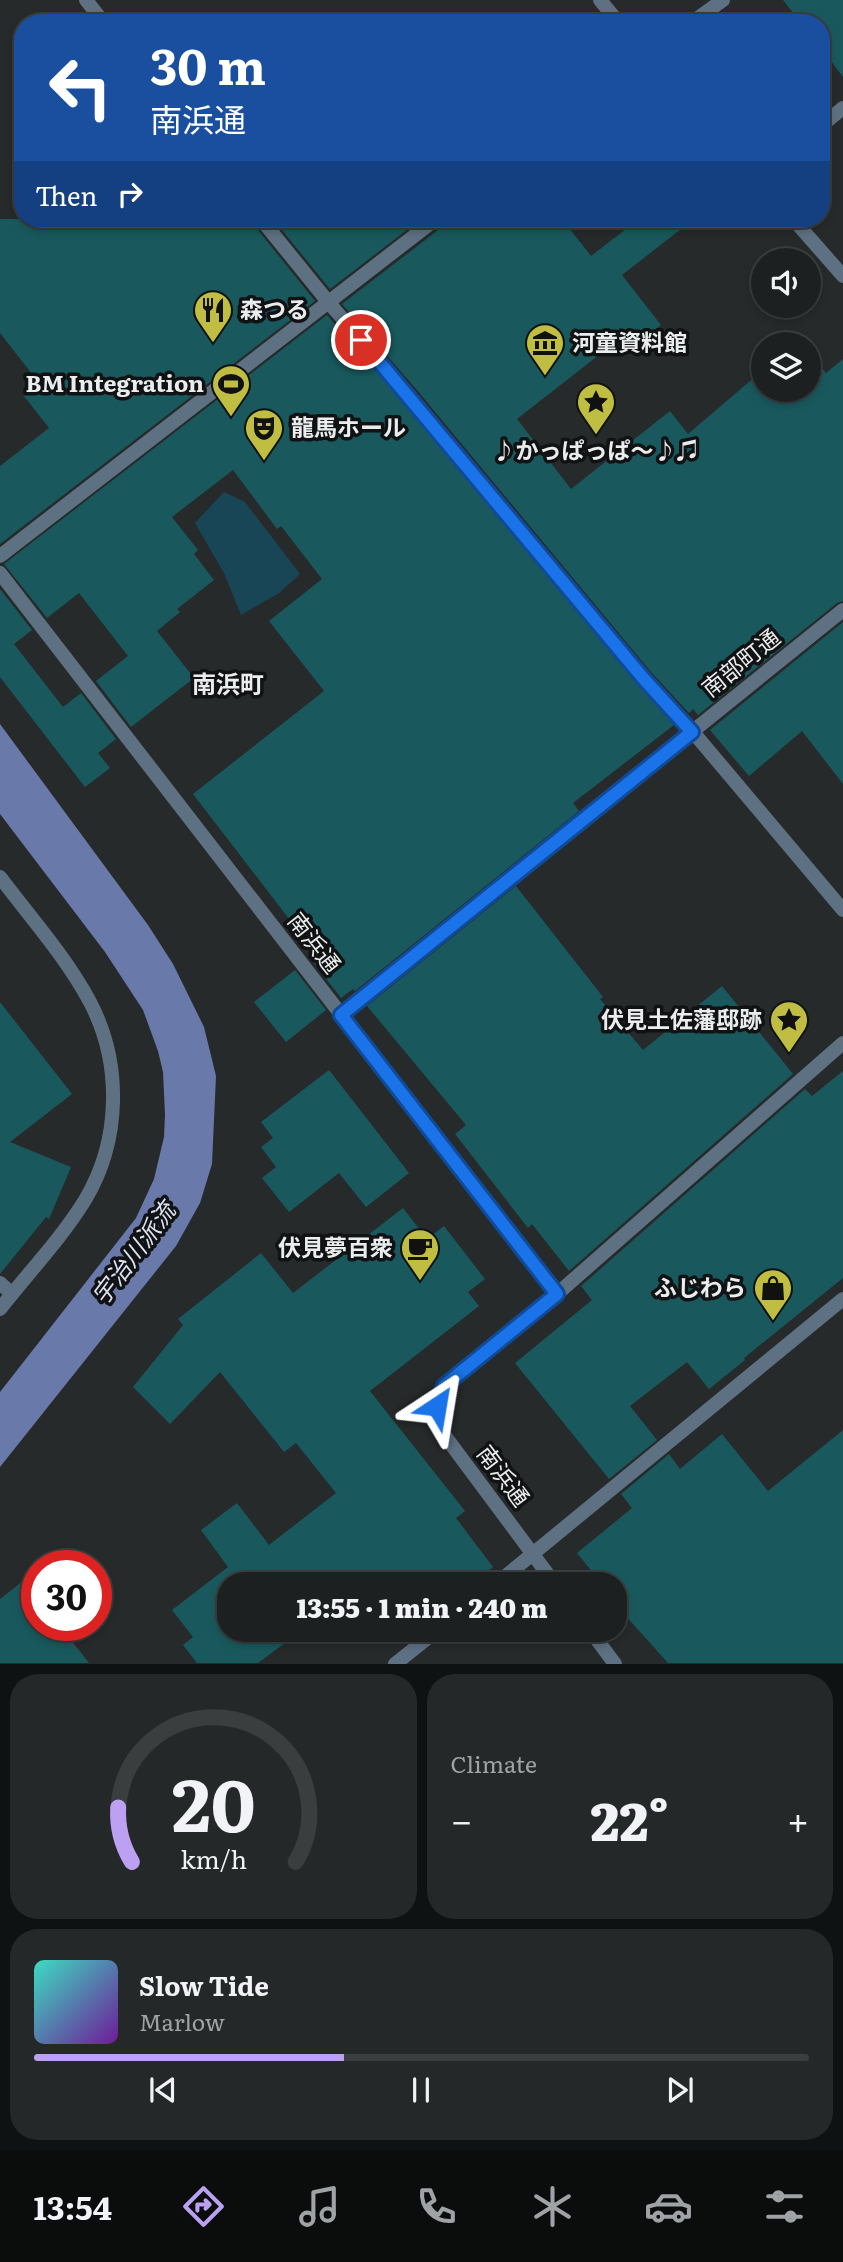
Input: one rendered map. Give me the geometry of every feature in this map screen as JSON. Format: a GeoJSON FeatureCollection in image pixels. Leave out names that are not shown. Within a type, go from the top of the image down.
{"type":"FeatureCollection","features":[{"type":"Feature","properties":{"kind":"street"},"geometry":{"type":"LineString","coordinates":[[86,0],[97,14]]}},
{"type":"Feature","properties":{"kind":"street"},"geometry":{"type":"LineString","coordinates":[[600,0],[612,14]]}},
{"type":"Feature","properties":{"kind":"street"},"geometry":{"type":"LineString","coordinates":[[704,14],[723,0]]}},
{"type":"Feature","properties":{"kind":"street"},"geometry":{"type":"LineString","coordinates":[[268,228],[643,678],[843,910]]}},
{"type":"Feature","properties":{"kind":"street"},"geometry":{"type":"LineString","coordinates":[[0,556],[425,228]]}},
{"type":"Feature","properties":{"kind":"street"},"geometry":{"type":"LineString","coordinates":[[801,228],[843,276]]}},
{"type":"Feature","properties":{"kind":"street","name":"南浜通"},"geometry":{"type":"LineString","coordinates":[[0,573],[557,1294],[444,1386],[436,1417],[445,1436],[546,1572]]}},
{"type":"Feature","properties":{"kind":"street","name":"南部町通"},"geometry":{"type":"LineString","coordinates":[[341,1015],[843,610]]}},
{"type":"Feature","properties":{"kind":"street"},"geometry":{"type":"LineString","coordinates":[[0,877],[70,970],[90,1002],[109,1055],[113,1093],[108,1140],[93,1184],[71,1219],[0,1309]]}},
{"type":"Feature","properties":{"kind":"street"},"geometry":{"type":"LineString","coordinates":[[557,1294],[843,1043]]}},
{"type":"Feature","properties":{"kind":"street"},"geometry":{"type":"LineString","coordinates":[[0,1283],[12,1294]]}},
{"type":"Feature","properties":{"kind":"street"},"geometry":{"type":"LineString","coordinates":[[511,1572],[843,1299]]}},
{"type":"Feature","properties":{"kind":"street"},"geometry":{"type":"LineString","coordinates":[[395,1664],[423,1642]]}},
{"type":"Feature","properties":{"kind":"street"},"geometry":{"type":"LineString","coordinates":[[599,1642],[615,1664]]}},
{"type":"Feature","properties":{"kind":"shaded area"},"geometry":{"type":"Polygon","coordinates":[[[224,492],[245,502],[300,574],[279,593],[241,615],[224,573],[195,523],[224,492]]]}},
{"type":"Feature","properties":{"kind":"water","name":"宇治川派流"},"geometry":{"type":"Polygon","coordinates":[[[0,724],[148,925],[173,964],[204,1027],[216,1076],[212,1164],[200,1203],[176,1246],[0,1467],[0,1392],[136,1218],[154,1179],[164,1137],[165,1115],[163,1072],[143,1010],[105,952],[0,814],[0,724]]]}},
{"type":"Feature","properties":{"kind":"building"},"geometry":{"type":"Polygon","coordinates":[[[783,0],[843,0],[843,77],[830,60],[830,14],[794,14],[783,0]]]}},
{"type":"Feature","properties":{"kind":"building"},"geometry":{"type":"Polygon","coordinates":[[[0,219],[14,219],[14,228],[256,228],[315,301],[0,544],[0,466],[49,428],[24,396],[39,383],[0,333],[0,219]]]}},
{"type":"Feature","properties":{"kind":"building"},"geometry":{"type":"Polygon","coordinates":[[[280,228],[409,228],[330,289],[280,228]]]}},
{"type":"Feature","properties":{"kind":"building"},"geometry":{"type":"Polygon","coordinates":[[[441,228],[569,228],[591,256],[627,228],[682,228],[622,275],[661,325],[622,355],[613,344],[517,419],[571,489],[670,411],[688,434],[751,380],[751,402],[821,402],[821,367],[826,373],[843,359],[843,601],[837,603],[698,715],[693,709],[689,713],[651,672],[342,304],[441,228]]]}},
{"type":"Feature","properties":{"kind":"building"},"geometry":{"type":"Polygon","coordinates":[[[327,315],[674,725],[573,803],[579,811],[355,991],[353,989],[341,998],[310,958],[316,954],[193,794],[324,691],[269,621],[322,579],[281,526],[277,529],[233,470],[172,517],[198,550],[194,554],[214,580],[177,609],[180,612],[157,631],[194,678],[131,727],[96,681],[128,656],[79,593],[47,618],[4,564],[327,315]]]}},
{"type":"Feature","properties":{"kind":"building"},"geometry":{"type":"Polygon","coordinates":[[[0,589],[32,630],[14,644],[63,707],[81,693],[116,739],[98,753],[110,768],[85,787],[0,677],[0,589]]]}},
{"type":"Feature","properties":{"kind":"building"},"geometry":{"type":"Polygon","coordinates":[[[843,622],[843,784],[802,731],[749,776],[710,730],[843,622]]]}},
{"type":"Feature","properties":{"kind":"building"},"geometry":{"type":"Polygon","coordinates":[[[516,886],[603,997],[600,999],[643,1050],[722,986],[793,1074],[569,1271],[532,1224],[528,1228],[455,1134],[466,1125],[367,1006],[516,886]]]}},
{"type":"Feature","properties":{"kind":"building"},"geometry":{"type":"Polygon","coordinates":[[[295,970],[326,1010],[286,1042],[254,1002],[295,970]]]}},
{"type":"Feature","properties":{"kind":"building"},"geometry":{"type":"Polygon","coordinates":[[[0,1002],[72,1094],[10,1142],[71,1167],[49,1219],[46,1217],[0,1274],[0,1002]]]}},
{"type":"Feature","properties":{"kind":"building"},"geometry":{"type":"Polygon","coordinates":[[[329,1070],[409,1173],[366,1207],[339,1173],[289,1212],[262,1178],[276,1167],[261,1147],[273,1138],[261,1122],[329,1070]]]}},
{"type":"Feature","properties":{"kind":"building"},"geometry":{"type":"Polygon","coordinates":[[[843,1071],[843,1278],[709,1389],[687,1362],[630,1406],[657,1440],[609,1479],[515,1363],[592,1300],[581,1286],[805,1089],[812,1096],[843,1071]]]}},
{"type":"Feature","properties":{"kind":"building"},"geometry":{"type":"Polygon","coordinates":[[[403,1208],[427,1239],[444,1226],[485,1279],[468,1292],[479,1306],[370,1391],[465,1511],[456,1518],[493,1567],[487,1572],[221,1572],[228,1567],[201,1530],[237,1503],[269,1545],[336,1493],[296,1443],[284,1452],[220,1372],[170,1424],[133,1387],[183,1325],[178,1319],[261,1253],[293,1293],[403,1208]]]}},
{"type":"Feature","properties":{"kind":"building"},"geometry":{"type":"Polygon","coordinates":[[[843,1430],[843,1663],[668,1663],[627,1617],[627,1572],[592,1572],[577,1553],[632,1508],[621,1494],[669,1454],[680,1469],[722,1434],[768,1491],[843,1430]]]}},
{"type":"Feature","properties":{"kind":"building"},"geometry":{"type":"Polygon","coordinates":[[[217,1575],[217,1642],[286,1642],[258,1663],[197,1663],[183,1645],[193,1637],[172,1610],[217,1575]]]}},
{"type":"Feature","properties":{"kind":"building"},"geometry":{"type":"Polygon","coordinates":[[[21,1583],[21,1641],[72,1641],[89,1663],[0,1663],[0,1599],[21,1583]]]}},
{"type":"Feature","properties":{"kind":"place","name":"森つる"},"geometry":{"type":"Point","coordinates":[213,344]}},
{"type":"Feature","properties":{"kind":"place","name":"河童資料館"},"geometry":{"type":"Point","coordinates":[545,377]}},
{"type":"Feature","properties":{"kind":"place","name":"BM Integration"},"geometry":{"type":"Point","coordinates":[231,418]}},
{"type":"Feature","properties":{"kind":"place","name":"♪かっぱっぱ〜♪♫"},"geometry":{"type":"Point","coordinates":[596,436]}},
{"type":"Feature","properties":{"kind":"place","name":"龍馬ホール"},"geometry":{"type":"Point","coordinates":[264,462]}},
{"type":"Feature","properties":{"kind":"place","name":"伏見土佐藩邸跡"},"geometry":{"type":"Point","coordinates":[789,1054]}},
{"type":"Feature","properties":{"kind":"place","name":"伏見夢百衆"},"geometry":{"type":"Point","coordinates":[420,1282]}},
{"type":"Feature","properties":{"kind":"place","name":"ふじわら"},"geometry":{"type":"Point","coordinates":[773,1322]}},
{"type":"Feature","properties":{"kind":"district","name":"南浜町"},"geometry":{"type":"Point","coordinates":[228,685]}},
{"type":"Feature","properties":{"kind":"route"},"geometry":{"type":"LineString","coordinates":[[361,340],[643,678],[692,732],[341,1015],[557,1294],[444,1386],[437,1406]]}}]}
